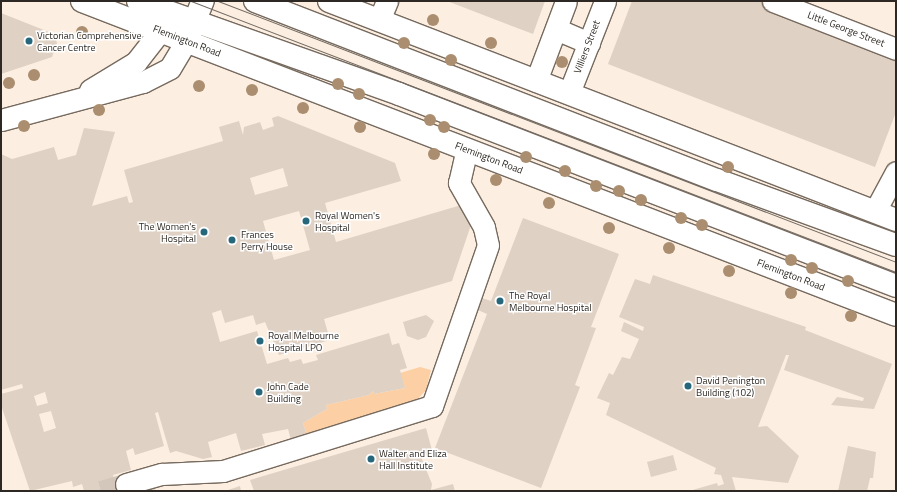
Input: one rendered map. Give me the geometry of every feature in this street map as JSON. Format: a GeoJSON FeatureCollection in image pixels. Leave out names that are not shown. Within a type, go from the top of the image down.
{"type":"FeatureCollection","features":[{"type":"Feature","properties":{"kind":"main road","name":"Flemington Road"},"geometry":{"type":"LineString","coordinates":[[82,1],[167,15]]}},
{"type":"Feature","properties":{"kind":"main road","name":"Flemington Road"},"geometry":{"type":"LineString","coordinates":[[138,1],[167,15],[190,31],[467,149],[896,315]]}},
{"type":"Feature","properties":{"kind":"main road"},"geometry":{"type":"LineString","coordinates":[[190,31],[203,1]]}},
{"type":"Feature","properties":{"kind":"main road"},"geometry":{"type":"LineString","coordinates":[[255,1],[487,93],[896,245]]}},
{"type":"Feature","properties":{"kind":"main road"},"geometry":{"type":"LineString","coordinates":[[329,1],[383,11],[536,81],[896,220]]}},
{"type":"Feature","properties":{"kind":"main road","name":"Flemington Road"},"geometry":{"type":"LineString","coordinates":[[190,31],[476,123],[896,286]]}},
{"type":"Feature","properties":{"kind":"main road"},"geometry":{"type":"LineString","coordinates":[[467,149],[487,93]]}},
{"type":"Feature","properties":{"kind":"street"},"geometry":{"type":"LineString","coordinates":[[536,81],[566,1]]}},
{"type":"Feature","properties":{"kind":"street","name":"Villiers Street"},"geometry":{"type":"LineString","coordinates":[[569,94],[605,1]]}},
{"type":"Feature","properties":{"kind":"street","name":"Little George Street"},"geometry":{"type":"LineString","coordinates":[[774,1],[896,49]]}},
{"type":"Feature","properties":{"kind":"street"},"geometry":{"type":"LineString","coordinates":[[78,98],[136,62],[167,15]]}},
{"type":"Feature","properties":{"kind":"street"},"geometry":{"type":"LineString","coordinates":[[556,29],[589,43]]}},
{"type":"Feature","properties":{"kind":"street"},"geometry":{"type":"LineString","coordinates":[[1,120],[78,98],[122,89],[157,76],[173,65],[190,31]]}},
{"type":"Feature","properties":{"kind":"street"},"geometry":{"type":"LineString","coordinates":[[126,484],[162,474],[223,471],[432,406],[488,245],[484,227],[459,183],[467,149]]}},
{"type":"Feature","properties":{"kind":"street"},"geometry":{"type":"LineString","coordinates":[[875,211],[896,172]]}},
{"type":"Feature","properties":{"kind":"shaded area"},"geometry":{"type":"Polygon","coordinates":[[[420,367],[431,370],[426,390],[414,403],[307,436],[303,423],[327,409],[326,405],[369,395],[373,391],[374,394],[405,388],[400,373],[420,367]]]}},
{"type":"Feature","properties":{"kind":"building"},"geometry":{"type":"Polygon","coordinates":[[[447,1],[545,1],[533,34],[447,1]]]}},
{"type":"Feature","properties":{"kind":"building"},"geometry":{"type":"Polygon","coordinates":[[[632,1],[758,1],[896,54],[896,112],[875,167],[608,64],[632,1]]]}},
{"type":"Feature","properties":{"kind":"building","name":"Victorian Comprehensive Cancer Centre"},"geometry":{"type":"Polygon","coordinates":[[[1,13],[54,34],[57,43],[52,57],[1,74],[1,13]]]}},
{"type":"Feature","properties":{"kind":"building"},"geometry":{"type":"Polygon","coordinates":[[[278,116],[395,163],[401,181],[325,203],[336,242],[468,203],[473,219],[452,281],[324,319],[330,340],[279,355],[265,322],[256,325],[253,315],[225,323],[221,310],[212,313],[220,342],[257,331],[267,364],[288,358],[290,362],[301,359],[303,364],[318,360],[316,355],[389,333],[392,345],[399,343],[407,368],[400,370],[405,388],[374,394],[373,391],[369,395],[326,405],[327,409],[303,423],[307,436],[291,440],[288,429],[262,434],[265,445],[241,451],[236,433],[208,442],[212,457],[203,459],[176,451],[170,453],[158,412],[155,413],[164,446],[135,455],[133,448],[126,451],[131,470],[113,475],[115,483],[125,480],[128,491],[84,491],[82,484],[73,487],[72,481],[30,491],[1,405],[1,394],[23,388],[22,384],[1,390],[1,154],[12,159],[54,147],[58,160],[76,155],[84,128],[115,132],[92,206],[127,196],[129,203],[133,202],[124,170],[223,141],[219,127],[239,121],[243,135],[244,127],[260,122],[263,130],[274,126],[272,118],[278,116]],[[283,168],[250,178],[255,195],[288,186],[283,168]],[[299,211],[263,221],[274,260],[310,250],[299,211]],[[45,392],[34,396],[37,406],[48,403],[45,392]],[[51,411],[39,414],[44,432],[56,428],[51,411]]]}},
{"type":"Feature","properties":{"kind":"building"},"geometry":{"type":"Polygon","coordinates":[[[523,218],[619,254],[591,327],[596,328],[575,385],[580,387],[541,488],[435,448],[487,314],[478,310],[482,298],[491,301],[523,218]]]}},
{"type":"Feature","properties":{"kind":"building","name":"David Penington Building (102)"},"geometry":{"type":"Polygon","coordinates":[[[653,275],[806,327],[805,330],[892,364],[874,409],[831,405],[837,397],[863,401],[864,398],[784,370],[789,355],[786,355],[758,427],[767,426],[799,456],[788,483],[732,477],[736,491],[689,491],[717,483],[718,486],[724,484],[721,475],[714,474],[716,468],[606,415],[610,403],[597,398],[609,373],[613,375],[622,357],[630,359],[639,339],[621,331],[624,322],[643,331],[644,327],[619,317],[635,279],[650,284],[653,275]]]}},
{"type":"Feature","properties":{"kind":"building"},"geometry":{"type":"Polygon","coordinates":[[[426,315],[434,321],[426,337],[418,340],[407,336],[403,322],[426,315]]]}},
{"type":"Feature","properties":{"kind":"building","name":"Walter and Eliza Hall Institute"},"geometry":{"type":"Polygon","coordinates":[[[426,428],[433,454],[421,457],[432,484],[431,490],[453,484],[455,491],[254,491],[250,480],[426,428]]]}},
{"type":"Feature","properties":{"kind":"building"},"geometry":{"type":"Polygon","coordinates":[[[848,446],[876,452],[873,478],[870,478],[867,491],[838,491],[848,446]]]}},
{"type":"Feature","properties":{"kind":"building"},"geometry":{"type":"Polygon","coordinates":[[[673,455],[677,470],[651,477],[647,462],[673,455]]]}},
{"type":"Feature","properties":{"kind":"building"},"geometry":{"type":"Polygon","coordinates":[[[240,486],[241,491],[225,491],[240,486]]]}},
{"type":"Feature","properties":{"kind":"building"},"geometry":{"type":"Polygon","coordinates":[[[154,487],[155,491],[142,491],[154,487]]]}},
{"type":"Feature","properties":{"kind":"tunnel"},"geometry":{"type":"LineString","coordinates":[[101,491],[126,484]]}},
{"type":"Feature","properties":{"kind":"tram line"},"geometry":{"type":"LineString","coordinates":[[191,1],[896,272]]}},
{"type":"Feature","properties":{"kind":"tram line"},"geometry":{"type":"LineString","coordinates":[[218,1],[896,262]]}},
{"type":"Feature","properties":{"kind":"place","name":"Victorian Comprehensive Cancer Centre"},"geometry":{"type":"Point","coordinates":[29,41]}},
{"type":"Feature","properties":{"kind":"place","name":"Royal Women's Hospital"},"geometry":{"type":"Point","coordinates":[306,221]}},
{"type":"Feature","properties":{"kind":"place","name":"The Women's Hospital"},"geometry":{"type":"Point","coordinates":[204,232]}},
{"type":"Feature","properties":{"kind":"place","name":"Frances Perry House"},"geometry":{"type":"Point","coordinates":[232,240]}},
{"type":"Feature","properties":{"kind":"place","name":"The Royal Melbourne Hospital"},"geometry":{"type":"Point","coordinates":[500,301]}},
{"type":"Feature","properties":{"kind":"place","name":"Royal Melbourne Hospital LPO"},"geometry":{"type":"Point","coordinates":[260,341]}},
{"type":"Feature","properties":{"kind":"place","name":"David Penington Building (102)"},"geometry":{"type":"Point","coordinates":[688,386]}},
{"type":"Feature","properties":{"kind":"place","name":"John Cade Building"},"geometry":{"type":"Point","coordinates":[259,392]}},
{"type":"Feature","properties":{"kind":"place","name":"Walter and Eliza Hall Institute"},"geometry":{"type":"Point","coordinates":[371,459]}}]}
